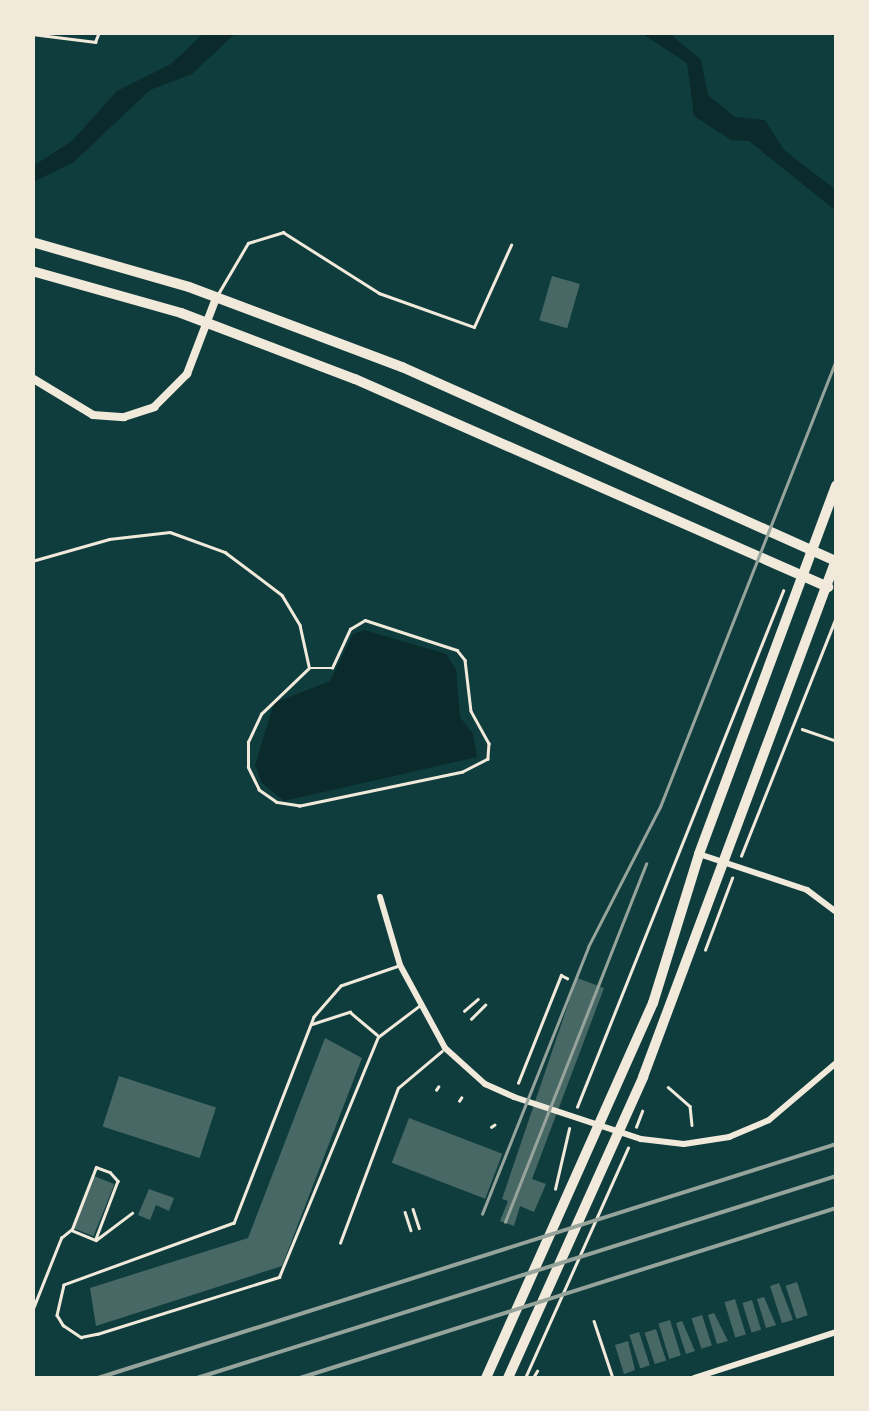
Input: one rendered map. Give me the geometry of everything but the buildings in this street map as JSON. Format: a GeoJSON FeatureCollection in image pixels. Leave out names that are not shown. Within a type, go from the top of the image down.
{"type":"FeatureCollection","features":[{"type":"Feature","properties":{"kind":"main road"},"geometry":{"type":"LineString","coordinates":[[32,242],[216,298],[402,367],[836,560],[726,863],[630,1108],[508,1378]]}},
{"type":"Feature","properties":{"kind":"main road"},"geometry":{"type":"LineString","coordinates":[[32,271],[206,322],[389,393],[828,587]]}},
{"type":"Feature","properties":{"kind":"main road"},"geometry":{"type":"LineString","coordinates":[[486,1378],[646,1019],[699,854],[836,486]]}},
{"type":"Feature","properties":{"kind":"street"},"geometry":{"type":"LineString","coordinates":[[32,378],[93,416],[139,413],[182,382],[216,298]]}},
{"type":"Feature","properties":{"kind":"street"},"geometry":{"type":"LineString","coordinates":[[699,854],[807,890],[836,910]]}},
{"type":"Feature","properties":{"kind":"street"},"geometry":{"type":"LineString","coordinates":[[380,897],[400,965],[445,1048],[485,1084],[514,1097],[641,1139],[684,1144],[729,1138],[784,1111],[836,1063]]}},
{"type":"Feature","properties":{"kind":"street"},"geometry":{"type":"LineString","coordinates":[[694,1378],[836,1332]]}},
{"type":"Feature","properties":{"kind":"lane"},"geometry":{"type":"LineString","coordinates":[[32,34],[95,42],[99,32]]}},
{"type":"Feature","properties":{"kind":"lane"},"geometry":{"type":"LineString","coordinates":[[216,298],[248,243],[283,232],[379,293],[474,327],[511,245]]}},
{"type":"Feature","properties":{"kind":"lane"},"geometry":{"type":"LineString","coordinates":[[32,561],[109,539],[170,532],[225,552],[282,595],[300,625],[309,668]]}},
{"type":"Feature","properties":{"kind":"lane"},"geometry":{"type":"LineString","coordinates":[[365,620],[457,650],[466,660],[470,711],[489,743],[488,760],[463,772],[300,806],[276,802],[259,790],[248,767],[248,742],[284,684],[309,668],[332,668],[350,629],[365,620]]}},
{"type":"Feature","properties":{"kind":"lane"},"geometry":{"type":"LineString","coordinates":[[400,965],[341,986],[311,1025],[234,1222],[64,1285],[58,1315],[71,1333],[97,1334],[279,1277],[378,1036],[419,1006]]}},
{"type":"Feature","properties":{"kind":"lane"},"geometry":{"type":"LineString","coordinates":[[311,1025],[350,1012],[378,1036]]}},
{"type":"Feature","properties":{"kind":"lane"},"geometry":{"type":"LineString","coordinates":[[340,1243],[398,1088],[445,1048]]}},
{"type":"Feature","properties":{"kind":"lane"},"geometry":{"type":"LineString","coordinates":[[594,1321],[613,1378]]}},
{"type":"Feature","properties":{"kind":"path"},"geometry":{"type":"LineString","coordinates":[[553,1198],[574,1115],[778,599]]}},
{"type":"Feature","properties":{"kind":"path"},"geometry":{"type":"LineString","coordinates":[[750,831],[836,616]]}},
{"type":"Feature","properties":{"kind":"path"},"geometry":{"type":"LineString","coordinates":[[802,729],[836,741]]}},
{"type":"Feature","properties":{"kind":"path"},"geometry":{"type":"LineString","coordinates":[[518,1083],[561,975],[566,978]]}},
{"type":"Feature","properties":{"kind":"path"},"geometry":{"type":"LineString","coordinates":[[464,1011],[478,998]]}},
{"type":"Feature","properties":{"kind":"path"},"geometry":{"type":"LineString","coordinates":[[471,1019],[486,1005]]}},
{"type":"Feature","properties":{"kind":"path"},"geometry":{"type":"LineString","coordinates":[[668,1087],[690,1106],[692,1125]]}},
{"type":"Feature","properties":{"kind":"path"},"geometry":{"type":"LineString","coordinates":[[32,1312],[61,1238],[72,1230],[96,1166],[118,1180],[96,1240]]}},
{"type":"Feature","properties":{"kind":"path"},"geometry":{"type":"LineString","coordinates":[[413,1209],[419,1228]]}},
{"type":"Feature","properties":{"kind":"path"},"geometry":{"type":"LineString","coordinates":[[405,1212],[411,1230]]}},
{"type":"Feature","properties":{"kind":"path"},"geometry":{"type":"LineString","coordinates":[[96,1240],[132,1213]]}},
{"type":"Feature","properties":{"kind":"path"},"geometry":{"type":"LineString","coordinates":[[72,1230],[96,1240]]}},
{"type":"Feature","properties":{"kind":"path"},"geometry":{"type":"LineString","coordinates":[[533,1378],[536,1371]]}},
{"type":"Feature","properties":{"kind":"water"},"geometry":{"type":"Polygon","coordinates":[[[205,32],[236,33],[192,74],[150,90],[74,162],[33,182],[33,166],[72,141],[117,91],[171,64],[205,32]]]}},
{"type":"Feature","properties":{"kind":"water"},"geometry":{"type":"Polygon","coordinates":[[[641,33],[669,33],[701,60],[708,95],[735,117],[765,120],[784,150],[836,190],[836,211],[749,141],[731,140],[694,116],[687,63],[641,33]]]}},
{"type":"Feature","properties":{"kind":"water"},"geometry":{"type":"Polygon","coordinates":[[[364,630],[446,654],[456,669],[460,717],[473,734],[477,757],[284,801],[262,783],[255,765],[274,703],[330,681],[353,634],[364,630]]]}},
{"type":"Feature","properties":{"kind":"tram line"},"geometry":{"type":"LineString","coordinates":[[482,1214],[588,947],[660,807],[836,360]]}},
{"type":"Feature","properties":{"kind":"tram line"},"geometry":{"type":"LineString","coordinates":[[505,1222],[646,864]]}},
{"type":"Feature","properties":{"kind":"railway"},"geometry":{"type":"LineString","coordinates":[[98,1378],[836,1144]]}},
{"type":"Feature","properties":{"kind":"railway"},"geometry":{"type":"LineString","coordinates":[[197,1378],[836,1176]]}},
{"type":"Feature","properties":{"kind":"railway"},"geometry":{"type":"LineString","coordinates":[[300,1378],[836,1208]]}}]}
